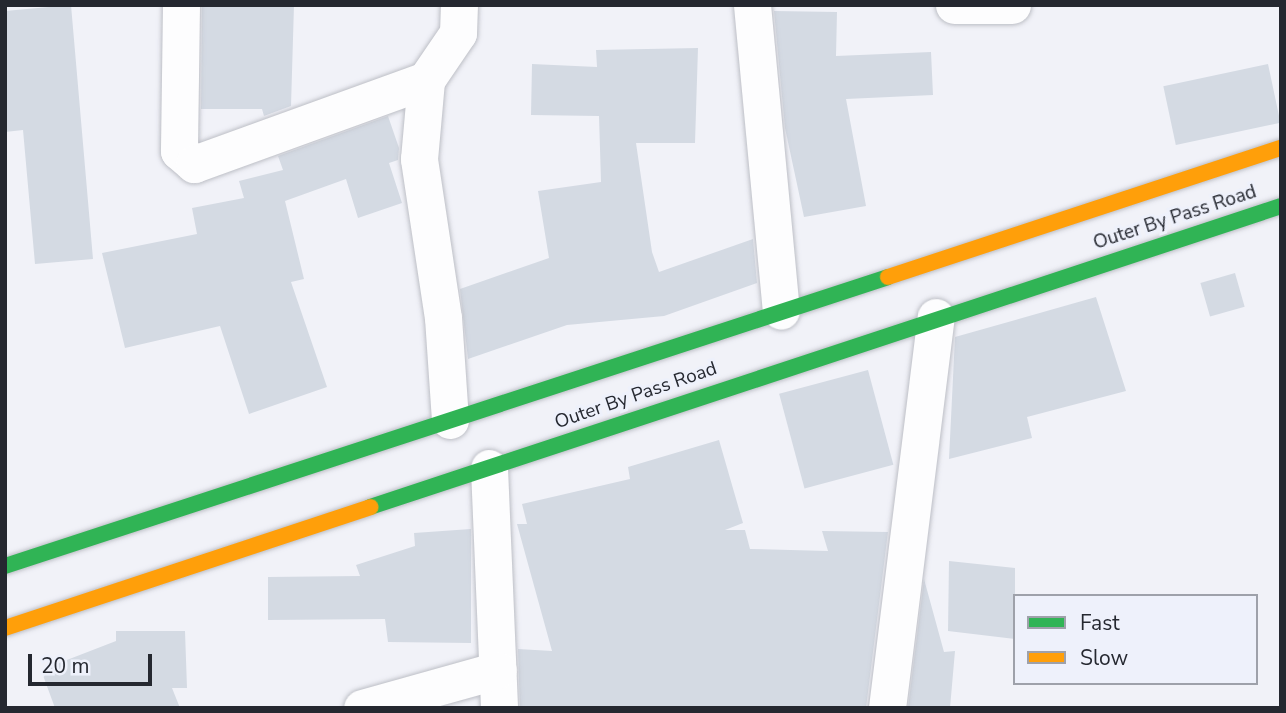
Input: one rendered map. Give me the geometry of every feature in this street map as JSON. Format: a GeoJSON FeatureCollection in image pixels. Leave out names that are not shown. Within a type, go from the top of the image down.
{"type":"FeatureCollection","features":[{"type":"Feature","properties":{"kind":"main road","name":"Outer By Pass Road"},"geometry":{"type":"LineString","coordinates":[[5,566],[1281,148]]}},
{"type":"Feature","properties":{"kind":"main road","name":"Outer By Pass Road"},"geometry":{"type":"LineString","coordinates":[[5,628],[936,317],[1281,206]]}},
{"type":"Feature","properties":{"kind":"street"},"geometry":{"type":"LineString","coordinates":[[181,5],[178,151],[194,164],[426,80]]}},
{"type":"Feature","properties":{"kind":"street"},"geometry":{"type":"LineString","coordinates":[[450,420],[443,318],[419,159],[426,80],[458,33],[459,5]]}},
{"type":"Feature","properties":{"kind":"street"},"geometry":{"type":"LineString","coordinates":[[752,5],[781,311]]}},
{"type":"Feature","properties":{"kind":"street"},"geometry":{"type":"LineString","coordinates":[[954,5],[999,6]]}},
{"type":"Feature","properties":{"kind":"street"},"geometry":{"type":"LineString","coordinates":[[887,708],[936,317]]}},
{"type":"Feature","properties":{"kind":"street"},"geometry":{"type":"LineString","coordinates":[[489,468],[499,708]]}},
{"type":"Feature","properties":{"kind":"street"},"geometry":{"type":"LineString","coordinates":[[362,708],[498,670]]}},
{"type":"Feature","properties":{"kind":"building"},"geometry":{"type":"Polygon","coordinates":[[[71,5],[93,259],[35,264],[23,130],[5,132],[5,11],[71,5]]]}},
{"type":"Feature","properties":{"kind":"building"},"geometry":{"type":"Polygon","coordinates":[[[202,5],[294,5],[291,106],[264,116],[262,109],[201,109],[202,5]]]}},
{"type":"Feature","properties":{"kind":"building"},"geometry":{"type":"Polygon","coordinates":[[[774,11],[837,12],[836,56],[931,52],[933,95],[846,99],[866,206],[804,217],[785,128],[774,11]]]}},
{"type":"Feature","properties":{"kind":"building"},"geometry":{"type":"Polygon","coordinates":[[[698,48],[695,143],[636,143],[652,252],[659,272],[753,239],[757,283],[664,316],[567,325],[468,359],[460,289],[549,258],[538,191],[601,182],[599,116],[531,115],[532,64],[597,67],[596,50],[698,48]]]}},
{"type":"Feature","properties":{"kind":"building"},"geometry":{"type":"Polygon","coordinates":[[[1268,64],[1280,123],[1176,145],[1163,86],[1268,64]]]}},
{"type":"Feature","properties":{"kind":"building"},"geometry":{"type":"Polygon","coordinates":[[[388,116],[399,148],[398,160],[389,163],[402,203],[358,218],[346,179],[285,201],[304,279],[291,282],[327,387],[249,414],[220,326],[125,348],[102,253],[197,234],[192,208],[244,198],[239,181],[283,170],[278,156],[388,116]]]}},
{"type":"Feature","properties":{"kind":"building"},"geometry":{"type":"Polygon","coordinates":[[[1235,273],[1245,307],[1210,317],[1200,283],[1235,273]]]}},
{"type":"Feature","properties":{"kind":"building"},"geometry":{"type":"Polygon","coordinates":[[[1096,297],[1126,391],[1027,417],[1032,438],[949,459],[955,337],[1096,297]]]}},
{"type":"Feature","properties":{"kind":"building"},"geometry":{"type":"Polygon","coordinates":[[[868,370],[893,465],[804,488],[779,394],[868,370]]]}},
{"type":"Feature","properties":{"kind":"building"},"geometry":{"type":"Polygon","coordinates":[[[719,440],[743,523],[725,530],[745,530],[750,549],[828,551],[822,531],[888,532],[866,708],[520,708],[518,649],[552,651],[517,524],[527,524],[522,504],[630,479],[628,467],[719,440]]]}},
{"type":"Feature","properties":{"kind":"building"},"geometry":{"type":"Polygon","coordinates":[[[471,529],[471,643],[388,642],[385,619],[268,620],[268,577],[360,576],[356,565],[415,546],[414,533],[471,529]]]}},
{"type":"Feature","properties":{"kind":"building"},"geometry":{"type":"Polygon","coordinates":[[[949,561],[1015,568],[1013,639],[948,631],[949,561]]]}},
{"type":"Feature","properties":{"kind":"building"},"geometry":{"type":"Polygon","coordinates":[[[924,579],[944,652],[955,651],[950,708],[908,708],[924,579]]]}},
{"type":"Feature","properties":{"kind":"building"},"geometry":{"type":"Polygon","coordinates":[[[116,631],[185,631],[187,688],[172,688],[180,708],[55,708],[41,670],[116,641],[116,631]]]}},
{"type":"Feature","properties":{"kind":"traffic: fast"},"geometry":{"type":"LineString","coordinates":[[370,507],[1281,206]]}},
{"type":"Feature","properties":{"kind":"traffic: fast"},"geometry":{"type":"LineString","coordinates":[[5,566],[888,277]]}},
{"type":"Feature","properties":{"kind":"traffic: slow"},"geometry":{"type":"LineString","coordinates":[[888,277],[1281,148]]}},
{"type":"Feature","properties":{"kind":"traffic: slow"},"geometry":{"type":"LineString","coordinates":[[5,628],[370,507]]}}]}
